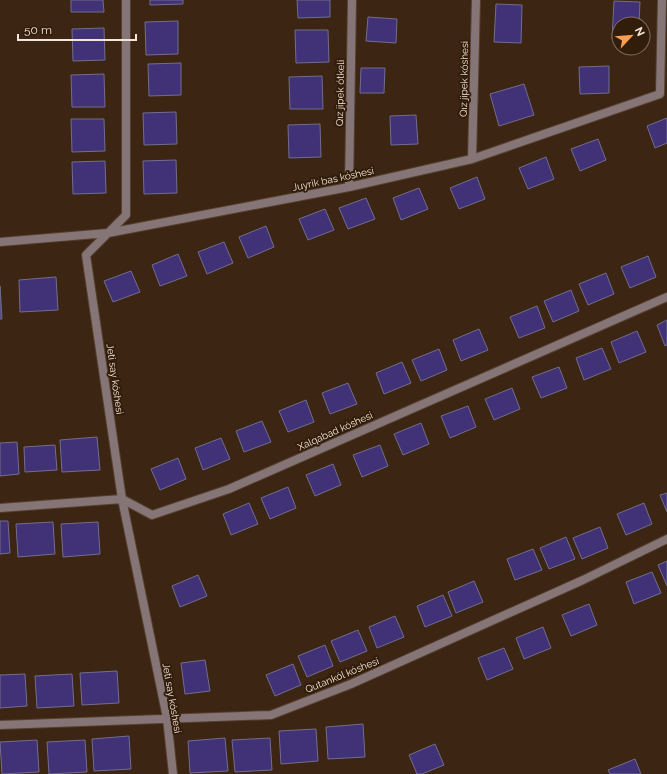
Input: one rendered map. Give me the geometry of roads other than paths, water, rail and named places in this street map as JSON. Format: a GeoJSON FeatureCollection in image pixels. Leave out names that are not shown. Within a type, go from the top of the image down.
{"type":"FeatureCollection","features":[{"type":"Feature","properties":{"kind":"street","name":"Jeti say kóshesi"},"geometry":{"type":"LineString","coordinates":[[126,0],[126,215],[86,255],[122,499],[167,718],[173,774]]}},
{"type":"Feature","properties":{"kind":"street","name":"Qız jipek ótkeli"},"geometry":{"type":"LineString","coordinates":[[349,187],[352,0]]}},
{"type":"Feature","properties":{"kind":"street","name":"Qız jipek kóshesi"},"geometry":{"type":"LineString","coordinates":[[472,159],[476,0]]}},
{"type":"Feature","properties":{"kind":"street"},"geometry":{"type":"LineString","coordinates":[[662,0],[664,26]]}},
{"type":"Feature","properties":{"kind":"street","name":"Juyrik bas kóshesi"},"geometry":{"type":"LineString","coordinates":[[0,242],[108,233],[349,187],[472,159],[660,94],[664,26]]}},
{"type":"Feature","properties":{"kind":"street","name":"Xalqabad kóshesi"},"geometry":{"type":"LineString","coordinates":[[122,499],[152,515],[229,489],[667,297]]}},
{"type":"Feature","properties":{"kind":"street"},"geometry":{"type":"LineString","coordinates":[[0,508],[122,499]]}},
{"type":"Feature","properties":{"kind":"street","name":"Qutankól kóshesi"},"geometry":{"type":"LineString","coordinates":[[0,725],[271,715],[351,684],[584,580],[667,539]]}}]}
